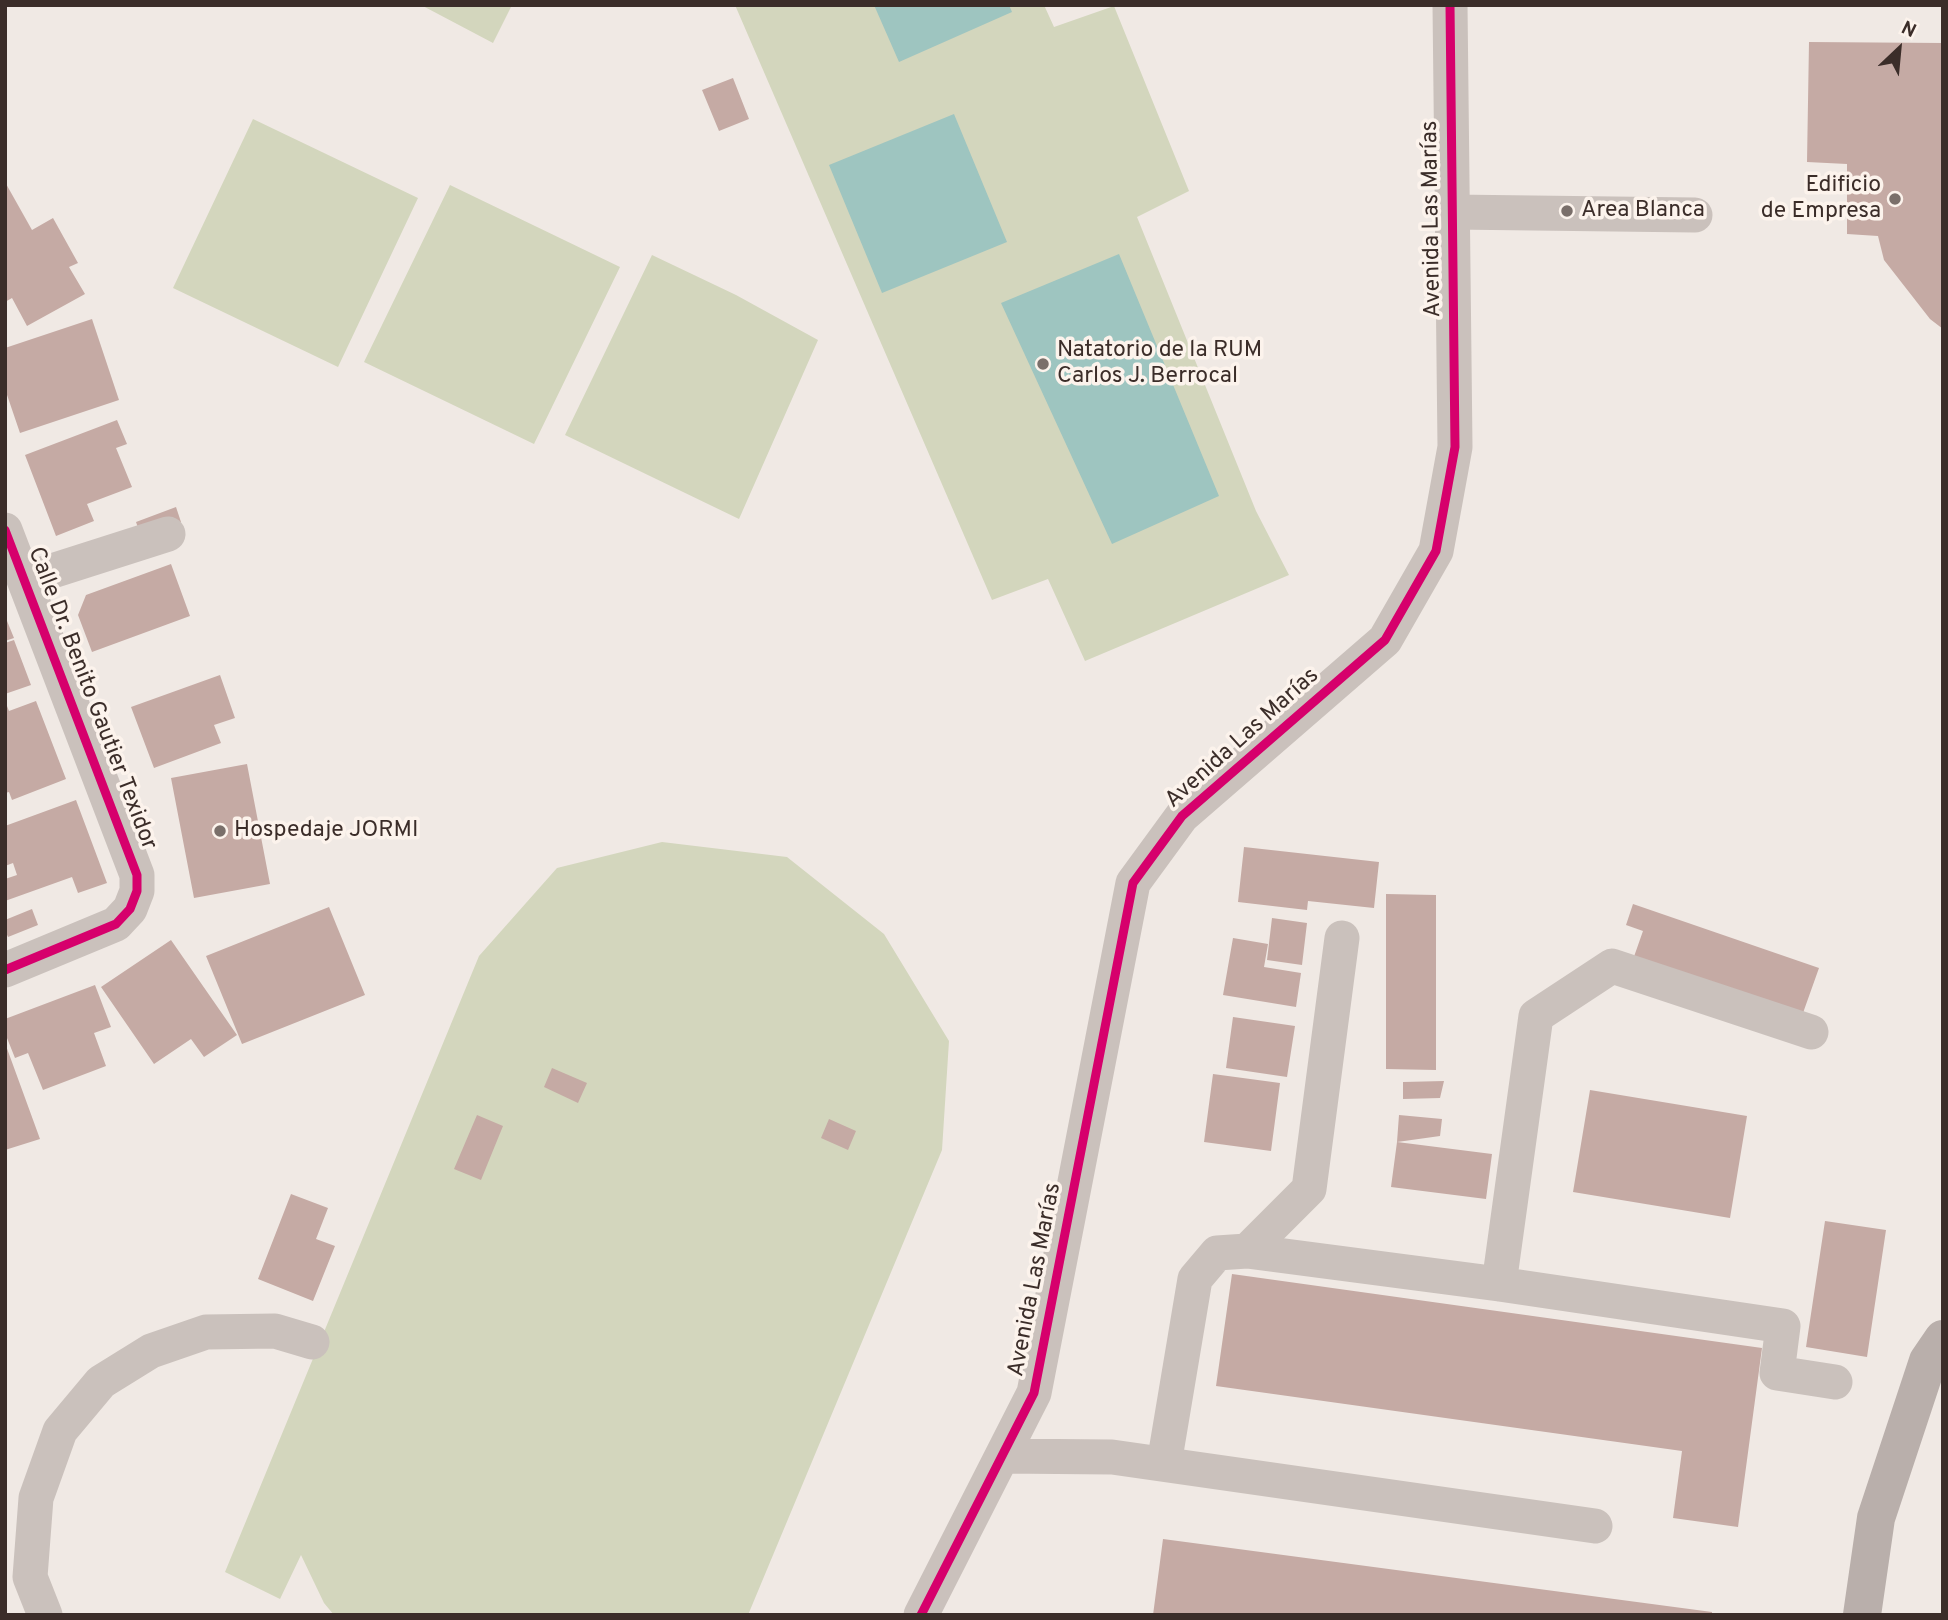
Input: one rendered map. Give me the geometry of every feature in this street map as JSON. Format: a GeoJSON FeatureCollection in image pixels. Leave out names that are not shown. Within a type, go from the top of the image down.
{"type":"FeatureCollection","features":[{"type":"Feature","properties":{"kind":"main road"},"geometry":{"type":"LineString","coordinates":[[1861,1615],[1876,1518],[1928,1360],[1943,1339]]}},
{"type":"Feature","properties":{"kind":"street","name":"Avenida Las Marías"},"geometry":{"type":"LineString","coordinates":[[921,1615],[1034,1393],[1133,883],[1182,816],[1385,640],[1436,551],[1455,447],[1450,5]]}},
{"type":"Feature","properties":{"kind":"street"},"geometry":{"type":"LineString","coordinates":[[1452,212],[1695,215]]}},
{"type":"Feature","properties":{"kind":"street","name":"Calle Dr. Benito Gautier Texidor"},"geometry":{"type":"LineString","coordinates":[[5,530],[137,875],[137,891],[130,909],[116,924],[5,970]]}},
{"type":"Feature","properties":{"kind":"street"},"geometry":{"type":"LineString","coordinates":[[24,580],[168,534]]}},
{"type":"Feature","properties":{"kind":"street"},"geometry":{"type":"LineString","coordinates":[[1247,1251],[1309,1189],[1342,938]]}},
{"type":"Feature","properties":{"kind":"street"},"geometry":{"type":"LineString","coordinates":[[1499,1284],[1536,1016],[1612,966],[1811,1032]]}},
{"type":"Feature","properties":{"kind":"street"},"geometry":{"type":"LineString","coordinates":[[1164,1464],[1195,1279],[1217,1253],[1247,1251],[1499,1284],[1783,1326],[1777,1373],[1835,1382]]}},
{"type":"Feature","properties":{"kind":"street"},"geometry":{"type":"LineString","coordinates":[[45,1615],[30,1577],[36,1498],[60,1431],[101,1382],[151,1351],[206,1332],[275,1331],[312,1342]]}},
{"type":"Feature","properties":{"kind":"street"},"geometry":{"type":"LineString","coordinates":[[1002,1456],[1112,1457],[1595,1526]]}},
{"type":"Feature","properties":{"kind":"green space"},"geometry":{"type":"Polygon","coordinates":[[[421,5],[512,5],[493,43],[421,5]]]}},
{"type":"Feature","properties":{"kind":"green space","name":"Natatorio de la RUM Carlos J. Berrocal"},"geometry":{"type":"Polygon","coordinates":[[[735,5],[1044,5],[1054,27],[1114,6],[1189,191],[1137,217],[1256,511],[1289,575],[1085,661],[1048,579],[992,600],[735,5]]]}},
{"type":"Feature","properties":{"kind":"green space"},"geometry":{"type":"Polygon","coordinates":[[[253,119],[418,198],[338,367],[173,288],[253,119]]]}},
{"type":"Feature","properties":{"kind":"green space"},"geometry":{"type":"Polygon","coordinates":[[[450,185],[620,267],[534,444],[364,362],[450,185]]]}},
{"type":"Feature","properties":{"kind":"green space"},"geometry":{"type":"Polygon","coordinates":[[[652,255],[736,295],[818,340],[739,519],[565,435],[652,255]]]}},
{"type":"Feature","properties":{"kind":"green space"},"geometry":{"type":"Polygon","coordinates":[[[662,842],[787,857],[884,934],[949,1041],[942,1150],[748,1615],[334,1615],[324,1603],[301,1555],[280,1599],[225,1572],[479,956],[557,868],[662,842]]]}},
{"type":"Feature","properties":{"kind":"water"},"geometry":{"type":"Polygon","coordinates":[[[874,5],[1009,5],[1012,12],[899,62],[874,5]]]}},
{"type":"Feature","properties":{"kind":"water"},"geometry":{"type":"Polygon","coordinates":[[[954,114],[1007,242],[882,293],[829,165],[954,114]]]}},
{"type":"Feature","properties":{"kind":"water"},"geometry":{"type":"Polygon","coordinates":[[[1119,254],[1219,496],[1112,544],[1001,303],[1119,254]]]}},
{"type":"Feature","properties":{"kind":"building","name":"Edificio de Empresa"},"geometry":{"type":"Polygon","coordinates":[[[1809,42],[1943,43],[1943,329],[1930,319],[1884,260],[1878,236],[1847,234],[1847,164],[1807,162],[1809,42]]]}},
{"type":"Feature","properties":{"kind":"building"},"geometry":{"type":"Polygon","coordinates":[[[733,78],[749,119],[719,131],[702,90],[733,78]]]}},
{"type":"Feature","properties":{"kind":"building"},"geometry":{"type":"Polygon","coordinates":[[[5,182],[32,230],[53,218],[78,263],[69,267],[85,294],[27,326],[12,298],[5,302],[5,182]]]}},
{"type":"Feature","properties":{"kind":"building"},"geometry":{"type":"Polygon","coordinates":[[[92,319],[119,400],[20,433],[5,389],[5,348],[92,319]]]}},
{"type":"Feature","properties":{"kind":"building"},"geometry":{"type":"Polygon","coordinates":[[[117,420],[127,444],[116,448],[132,487],[87,504],[94,521],[56,536],[25,455],[117,420]]]}},
{"type":"Feature","properties":{"kind":"building"},"geometry":{"type":"Polygon","coordinates":[[[176,507],[181,522],[141,536],[136,522],[176,507]]]}},
{"type":"Feature","properties":{"kind":"building"},"geometry":{"type":"Polygon","coordinates":[[[171,564],[190,616],[92,652],[78,615],[86,595],[171,564]]]}},
{"type":"Feature","properties":{"kind":"building"},"geometry":{"type":"Polygon","coordinates":[[[5,616],[14,638],[5,641],[5,616]]]}},
{"type":"Feature","properties":{"kind":"building"},"geometry":{"type":"Polygon","coordinates":[[[14,640],[31,685],[5,694],[5,643],[14,640]]]}},
{"type":"Feature","properties":{"kind":"building"},"geometry":{"type":"Polygon","coordinates":[[[220,675],[235,718],[214,725],[221,743],[154,768],[131,707],[220,675]]]}},
{"type":"Feature","properties":{"kind":"building"},"geometry":{"type":"Polygon","coordinates":[[[5,701],[9,711],[36,701],[66,779],[12,800],[9,792],[5,793],[5,701]]]}},
{"type":"Feature","properties":{"kind":"building","name":"Hospedaje JORMI"},"geometry":{"type":"Polygon","coordinates":[[[247,764],[270,884],[194,898],[171,778],[247,764]]]}},
{"type":"Feature","properties":{"kind":"building"},"geometry":{"type":"Polygon","coordinates":[[[76,800],[107,883],[78,893],[72,877],[5,901],[5,879],[17,875],[13,863],[5,866],[5,826],[76,800]]]}},
{"type":"Feature","properties":{"kind":"building"},"geometry":{"type":"Polygon","coordinates":[[[1244,847],[1379,862],[1374,908],[1308,901],[1307,910],[1238,902],[1244,847]]]}},
{"type":"Feature","properties":{"kind":"building"},"geometry":{"type":"Polygon","coordinates":[[[1386,894],[1436,895],[1436,1070],[1386,1069],[1386,894]]]}},
{"type":"Feature","properties":{"kind":"building"},"geometry":{"type":"Polygon","coordinates":[[[1633,904],[1819,968],[1798,1027],[1630,968],[1643,931],[1626,925],[1633,904]]]}},
{"type":"Feature","properties":{"kind":"building"},"geometry":{"type":"Polygon","coordinates":[[[329,907],[365,995],[242,1044],[206,956],[329,907]]]}},
{"type":"Feature","properties":{"kind":"building"},"geometry":{"type":"Polygon","coordinates":[[[32,909],[38,925],[8,937],[5,920],[32,909]]]}},
{"type":"Feature","properties":{"kind":"building"},"geometry":{"type":"Polygon","coordinates":[[[1272,918],[1307,923],[1302,965],[1267,960],[1272,918]]]}},
{"type":"Feature","properties":{"kind":"building"},"geometry":{"type":"Polygon","coordinates":[[[1233,938],[1268,944],[1264,967],[1301,973],[1296,1007],[1223,995],[1233,938]]]}},
{"type":"Feature","properties":{"kind":"building"},"geometry":{"type":"Polygon","coordinates":[[[171,940],[237,1035],[204,1057],[191,1039],[154,1064],[101,987],[171,940]]]}},
{"type":"Feature","properties":{"kind":"building"},"geometry":{"type":"Polygon","coordinates":[[[95,985],[111,1027],[94,1033],[106,1066],[43,1090],[28,1053],[15,1058],[5,1033],[5,1019],[95,985]]]}},
{"type":"Feature","properties":{"kind":"building"},"geometry":{"type":"Polygon","coordinates":[[[1233,1017],[1295,1026],[1287,1077],[1226,1068],[1233,1017]]]}},
{"type":"Feature","properties":{"kind":"building"},"geometry":{"type":"Polygon","coordinates":[[[5,1043],[40,1139],[5,1150],[5,1043]]]}},
{"type":"Feature","properties":{"kind":"building"},"geometry":{"type":"Polygon","coordinates":[[[552,1068],[587,1083],[578,1103],[544,1087],[552,1068]]]}},
{"type":"Feature","properties":{"kind":"building"},"geometry":{"type":"Polygon","coordinates":[[[1213,1074],[1280,1083],[1271,1151],[1204,1142],[1213,1074]]]}},
{"type":"Feature","properties":{"kind":"building"},"geometry":{"type":"Polygon","coordinates":[[[1444,1081],[1440,1098],[1403,1099],[1403,1082],[1444,1081]]]}},
{"type":"Feature","properties":{"kind":"building"},"geometry":{"type":"Polygon","coordinates":[[[1590,1090],[1747,1116],[1730,1218],[1573,1192],[1590,1090]]]}},
{"type":"Feature","properties":{"kind":"building"},"geometry":{"type":"Polygon","coordinates":[[[477,1115],[503,1126],[481,1180],[454,1169],[477,1115]]]}},
{"type":"Feature","properties":{"kind":"building"},"geometry":{"type":"Polygon","coordinates":[[[1399,1115],[1442,1119],[1440,1136],[1397,1142],[1399,1115]]]}},
{"type":"Feature","properties":{"kind":"building"},"geometry":{"type":"Polygon","coordinates":[[[829,1119],[856,1131],[848,1150],[821,1138],[829,1119]]]}},
{"type":"Feature","properties":{"kind":"building"},"geometry":{"type":"Polygon","coordinates":[[[1397,1142],[1492,1154],[1486,1199],[1391,1187],[1397,1142]]]}},
{"type":"Feature","properties":{"kind":"building"},"geometry":{"type":"Polygon","coordinates":[[[291,1194],[328,1208],[316,1239],[335,1246],[313,1301],[258,1279],[291,1194]]]}},
{"type":"Feature","properties":{"kind":"building"},"geometry":{"type":"Polygon","coordinates":[[[1825,1221],[1886,1230],[1867,1357],[1806,1347],[1825,1221]]]}},
{"type":"Feature","properties":{"kind":"building"},"geometry":{"type":"Polygon","coordinates":[[[1232,1274],[1762,1348],[1738,1527],[1673,1518],[1682,1451],[1216,1386],[1232,1274]]]}},
{"type":"Feature","properties":{"kind":"building"},"geometry":{"type":"Polygon","coordinates":[[[1163,1539],[1712,1612],[1712,1615],[1153,1615],[1163,1539]]]}},
{"type":"Feature","properties":{"kind":"cycle path"},"geometry":{"type":"LineString","coordinates":[[921,1615],[1034,1393],[1133,883],[1182,816],[1385,640],[1436,551],[1455,447],[1450,5]]}},
{"type":"Feature","properties":{"kind":"cycle path"},"geometry":{"type":"LineString","coordinates":[[5,530],[137,875],[137,891],[130,909],[116,924],[5,970]]}},
{"type":"Feature","properties":{"kind":"place","name":"Edificio de Empresa"},"geometry":{"type":"Point","coordinates":[1895,199]}},
{"type":"Feature","properties":{"kind":"place","name":"Area Blanca"},"geometry":{"type":"Point","coordinates":[1567,211]}},
{"type":"Feature","properties":{"kind":"place","name":"Natatorio de la RUM Carlos J. Berrocal"},"geometry":{"type":"Point","coordinates":[1043,364]}},
{"type":"Feature","properties":{"kind":"place","name":"Hospedaje JORMI"},"geometry":{"type":"Point","coordinates":[220,831]}}]}
